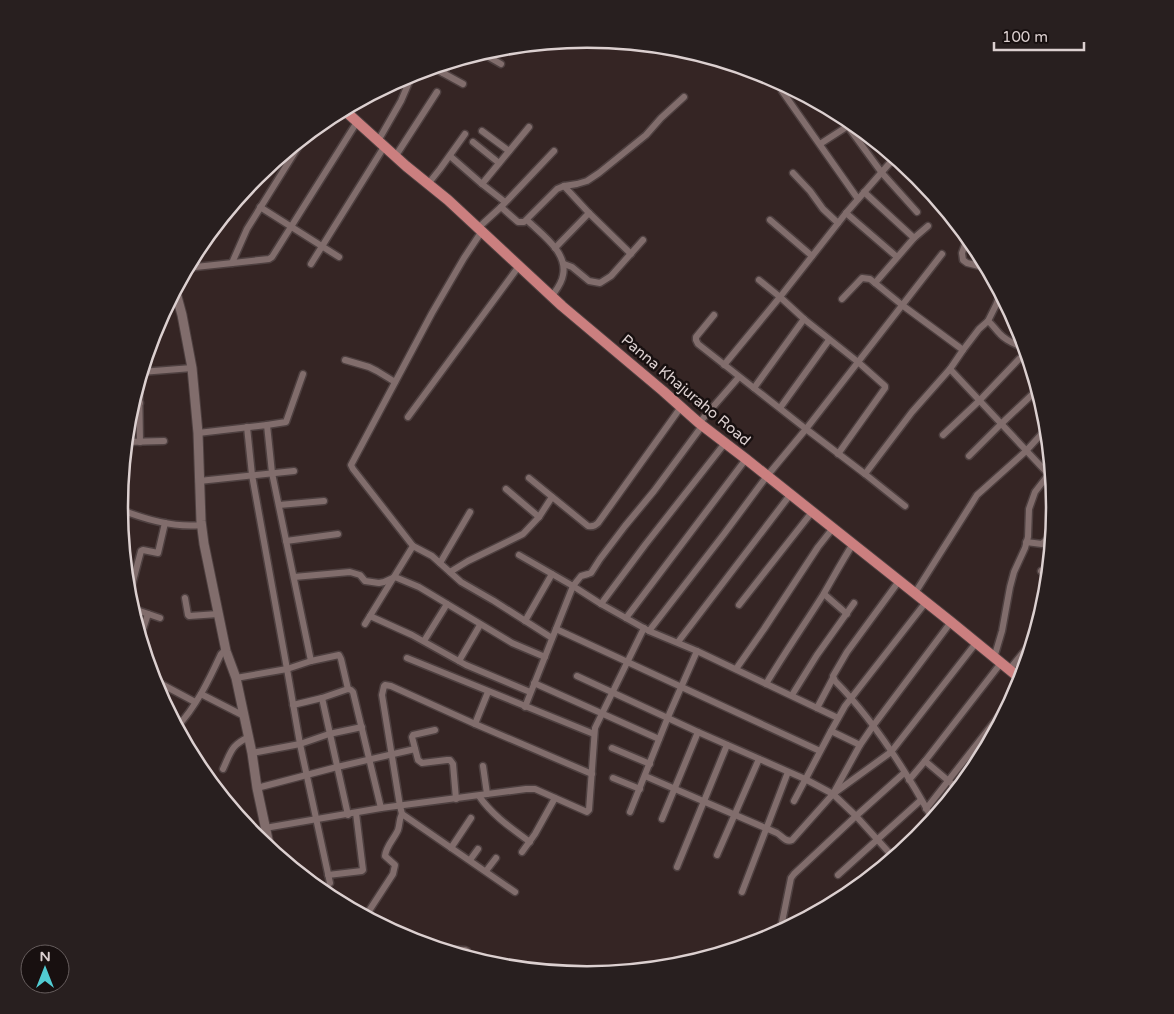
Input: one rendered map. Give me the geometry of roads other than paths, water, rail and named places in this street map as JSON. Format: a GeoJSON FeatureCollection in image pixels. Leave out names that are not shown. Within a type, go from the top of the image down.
{"type":"FeatureCollection","features":[{"type":"Feature","properties":{"kind":"main road","name":"Panna Khajuraho Road"},"geometry":{"type":"LineString","coordinates":[[349,114],[584,325],[700,425],[746,459],[1015,675]]}},
{"type":"Feature","properties":{"kind":"main road"},"geometry":{"type":"LineString","coordinates":[[178,299],[192,368],[198,433],[202,525],[218,614],[226,651],[236,678],[267,837]]}},
{"type":"Feature","properties":{"kind":"street"},"geometry":{"type":"LineString","coordinates":[[490,58],[501,64]]}},
{"type":"Feature","properties":{"kind":"street"},"geometry":{"type":"LineString","coordinates":[[445,70],[443,73],[462,84]]}},
{"type":"Feature","properties":{"kind":"street"},"geometry":{"type":"LineString","coordinates":[[311,264],[381,144],[409,83]]}},
{"type":"Feature","properties":{"kind":"street"},"geometry":{"type":"LineString","coordinates":[[782,91],[858,199]]}},
{"type":"Feature","properties":{"kind":"street"},"geometry":{"type":"LineString","coordinates":[[395,157],[437,92]]}},
{"type":"Feature","properties":{"kind":"street"},"geometry":{"type":"LineString","coordinates":[[450,156],[482,184],[521,223],[527,220],[557,189],[587,181],[599,173],[646,135],[684,97]]}},
{"type":"Feature","properties":{"kind":"street"},"geometry":{"type":"LineString","coordinates":[[195,267],[272,258],[357,122]]}},
{"type":"Feature","properties":{"kind":"street"},"geometry":{"type":"LineString","coordinates":[[820,144],[846,127]]}},
{"type":"Feature","properties":{"kind":"street"},"geometry":{"type":"LineString","coordinates":[[482,184],[529,128]]}},
{"type":"Feature","properties":{"kind":"street"},"geometry":{"type":"LineString","coordinates":[[482,131],[509,151]]}},
{"type":"Feature","properties":{"kind":"street"},"geometry":{"type":"LineString","coordinates":[[852,132],[882,173],[918,212]]}},
{"type":"Feature","properties":{"kind":"street"},"geometry":{"type":"LineString","coordinates":[[428,184],[465,134]]}},
{"type":"Feature","properties":{"kind":"street"},"geometry":{"type":"LineString","coordinates":[[474,142],[499,163]]}},
{"type":"Feature","properties":{"kind":"street"},"geometry":{"type":"LineString","coordinates":[[552,638],[461,582],[432,556],[413,546],[351,466],[395,382],[480,230],[554,151]]}},
{"type":"Feature","properties":{"kind":"street"},"geometry":{"type":"LineString","coordinates":[[232,263],[247,229],[294,153]]}},
{"type":"Feature","properties":{"kind":"street"},"geometry":{"type":"LineString","coordinates":[[724,365],[846,213],[891,162]]}},
{"type":"Feature","properties":{"kind":"street"},"geometry":{"type":"LineString","coordinates":[[792,173],[810,191],[823,209],[838,223]]}},
{"type":"Feature","properties":{"kind":"street"},"geometry":{"type":"LineString","coordinates":[[564,186],[631,254]]}},
{"type":"Feature","properties":{"kind":"street"},"geometry":{"type":"LineString","coordinates":[[864,192],[914,238]]}},
{"type":"Feature","properties":{"kind":"street"},"geometry":{"type":"LineString","coordinates":[[260,207],[339,256]]}},
{"type":"Feature","properties":{"kind":"street"},"geometry":{"type":"LineString","coordinates":[[555,248],[589,213]]}},
{"type":"Feature","properties":{"kind":"street"},"geometry":{"type":"LineString","coordinates":[[846,213],[898,257]]}},
{"type":"Feature","properties":{"kind":"street"},"geometry":{"type":"LineString","coordinates":[[527,220],[555,248],[564,264],[559,286],[552,296]]}},
{"type":"Feature","properties":{"kind":"street"},"geometry":{"type":"LineString","coordinates":[[770,220],[812,256]]}},
{"type":"Feature","properties":{"kind":"street"},"geometry":{"type":"LineString","coordinates":[[875,283],[914,238],[928,226]]}},
{"type":"Feature","properties":{"kind":"street"},"geometry":{"type":"LineString","coordinates":[[564,264],[572,267],[590,282],[600,283],[611,276],[643,240]]}},
{"type":"Feature","properties":{"kind":"street"},"geometry":{"type":"LineString","coordinates":[[965,246],[962,253],[963,260],[966,263],[978,266]]}},
{"type":"Feature","properties":{"kind":"street"},"geometry":{"type":"LineString","coordinates":[[266,832],[316,819],[381,808],[526,789],[535,789],[587,812],[589,810],[595,728],[627,662],[646,629],[724,534],[767,476],[806,429],[942,254]]}},
{"type":"Feature","properties":{"kind":"street"},"geometry":{"type":"LineString","coordinates":[[408,418],[519,266]]}},
{"type":"Feature","properties":{"kind":"street"},"geometry":{"type":"LineString","coordinates":[[842,299],[862,278],[870,279],[963,350]]}},
{"type":"Feature","properties":{"kind":"street"},"geometry":{"type":"LineString","coordinates":[[759,280],[885,386],[838,454]]}},
{"type":"Feature","properties":{"kind":"street"},"geometry":{"type":"LineString","coordinates":[[865,474],[912,412],[950,369],[979,329],[988,320],[997,301]]}},
{"type":"Feature","properties":{"kind":"street"},"geometry":{"type":"LineString","coordinates":[[714,314],[696,337],[698,344],[905,506]]}},
{"type":"Feature","properties":{"kind":"street"},"geometry":{"type":"LineString","coordinates":[[754,388],[804,319]]}},
{"type":"Feature","properties":{"kind":"street"},"geometry":{"type":"LineString","coordinates":[[988,320],[1000,335],[1017,345]]}},
{"type":"Feature","properties":{"kind":"street"},"geometry":{"type":"LineString","coordinates":[[780,408],[829,340]]}},
{"type":"Feature","properties":{"kind":"street"},"geometry":{"type":"LineString","coordinates":[[345,360],[377,370],[395,382]]}},
{"type":"Feature","properties":{"kind":"street"},"geometry":{"type":"LineString","coordinates":[[943,436],[1019,360]]}},
{"type":"Feature","properties":{"kind":"street"},"geometry":{"type":"LineString","coordinates":[[148,371],[192,368]]}},
{"type":"Feature","properties":{"kind":"street"},"geometry":{"type":"LineString","coordinates":[[950,369],[1000,424],[1045,469]]}},
{"type":"Feature","properties":{"kind":"street"},"geometry":{"type":"LineString","coordinates":[[198,433],[286,422],[303,374]]}},
{"type":"Feature","properties":{"kind":"street"},"geometry":{"type":"LineString","coordinates":[[524,707],[573,586],[580,576],[591,573],[604,552],[654,491],[700,425],[739,376]]}},
{"type":"Feature","properties":{"kind":"street"},"geometry":{"type":"LineString","coordinates":[[970,456],[1032,393]]}},
{"type":"Feature","properties":{"kind":"street"},"geometry":{"type":"LineString","coordinates":[[140,403],[140,442]]}},
{"type":"Feature","properties":{"kind":"street"},"geometry":{"type":"LineString","coordinates":[[529,478],[588,526],[592,527],[598,523],[681,407]]}},
{"type":"Feature","properties":{"kind":"street"},"geometry":{"type":"LineString","coordinates":[[267,425],[272,473],[311,661]]}},
{"type":"Feature","properties":{"kind":"street"},"geometry":{"type":"LineString","coordinates":[[247,427],[252,475],[300,744],[330,883]]}},
{"type":"Feature","properties":{"kind":"street"},"geometry":{"type":"LineString","coordinates":[[915,593],[977,495],[1041,435]]}},
{"type":"Feature","properties":{"kind":"street"},"geometry":{"type":"LineString","coordinates":[[132,442],[164,441]]}},
{"type":"Feature","properties":{"kind":"street"},"geometry":{"type":"LineString","coordinates":[[601,604],[725,443]]}},
{"type":"Feature","properties":{"kind":"street"},"geometry":{"type":"LineString","coordinates":[[626,618],[746,459]]}},
{"type":"Feature","properties":{"kind":"street"},"geometry":{"type":"LineString","coordinates":[[199,481],[294,471]]}},
{"type":"Feature","properties":{"kind":"street"},"geometry":{"type":"LineString","coordinates":[[1001,664],[1002,631],[1010,587],[1026,542],[1030,509],[1035,492],[1046,480]]}},
{"type":"Feature","properties":{"kind":"street"},"geometry":{"type":"LineString","coordinates":[[506,489],[539,517]]}},
{"type":"Feature","properties":{"kind":"street"},"geometry":{"type":"LineString","coordinates":[[678,642],[790,495]]}},
{"type":"Feature","properties":{"kind":"street"},"geometry":{"type":"LineString","coordinates":[[450,572],[523,534],[539,517],[552,497]]}},
{"type":"Feature","properties":{"kind":"street"},"geometry":{"type":"LineString","coordinates":[[279,505],[324,501]]}},
{"type":"Feature","properties":{"kind":"street"},"geometry":{"type":"LineString","coordinates":[[128,512],[170,525],[202,525]]}},
{"type":"Feature","properties":{"kind":"street"},"geometry":{"type":"LineString","coordinates":[[440,563],[470,512]]}},
{"type":"Feature","properties":{"kind":"street"},"geometry":{"type":"LineString","coordinates":[[739,605],[812,512]]}},
{"type":"Feature","properties":{"kind":"street"},"geometry":{"type":"LineString","coordinates":[[133,576],[141,551],[158,553],[165,523]]}},
{"type":"Feature","properties":{"kind":"street"},"geometry":{"type":"LineString","coordinates":[[736,669],[818,547],[833,528]]}},
{"type":"Feature","properties":{"kind":"street"},"geometry":{"type":"LineString","coordinates":[[286,541],[338,534]]}},
{"type":"Feature","properties":{"kind":"street"},"geometry":{"type":"LineString","coordinates":[[1026,542],[1042,544],[1046,540]]}},
{"type":"Feature","properties":{"kind":"street"},"geometry":{"type":"LineString","coordinates":[[766,684],[824,594],[853,544]]}},
{"type":"Feature","properties":{"kind":"street"},"geometry":{"type":"LineString","coordinates":[[365,624],[413,546]]}},
{"type":"Feature","properties":{"kind":"street"},"geometry":{"type":"LineString","coordinates":[[519,555],[646,629],[678,642],[838,718]]}},
{"type":"Feature","properties":{"kind":"street"},"geometry":{"type":"LineString","coordinates":[[294,577],[350,572],[360,575],[365,581],[379,583],[395,577],[412,583],[512,643],[545,657]]}},
{"type":"Feature","properties":{"kind":"street"},"geometry":{"type":"LineString","coordinates":[[525,621],[552,574]]}},
{"type":"Feature","properties":{"kind":"street"},"geometry":{"type":"LineString","coordinates":[[817,708],[847,652],[899,581]]}},
{"type":"Feature","properties":{"kind":"street"},"geometry":{"type":"LineString","coordinates":[[824,594],[847,614]]}},
{"type":"Feature","properties":{"kind":"street"},"geometry":{"type":"LineString","coordinates":[[185,598],[189,616],[218,614]]}},
{"type":"Feature","properties":{"kind":"street"},"geometry":{"type":"LineString","coordinates":[[794,801],[845,706],[926,602]]}},
{"type":"Feature","properties":{"kind":"street"},"geometry":{"type":"LineString","coordinates":[[792,695],[817,655],[854,603]]}},
{"type":"Feature","properties":{"kind":"street"},"geometry":{"type":"LineString","coordinates":[[424,641],[447,604]]}},
{"type":"Feature","properties":{"kind":"street"},"geometry":{"type":"LineString","coordinates":[[139,611],[160,618]]}},
{"type":"Feature","properties":{"kind":"street"},"geometry":{"type":"LineString","coordinates":[[143,628],[148,614]]}},
{"type":"Feature","properties":{"kind":"street"},"geometry":{"type":"LineString","coordinates":[[370,616],[424,641],[459,661],[530,692]]}},
{"type":"Feature","properties":{"kind":"street"},"geometry":{"type":"LineString","coordinates":[[834,794],[872,726],[951,622]]}},
{"type":"Feature","properties":{"kind":"street"},"geometry":{"type":"LineString","coordinates":[[459,661],[480,625]]}},
{"type":"Feature","properties":{"kind":"street"},"geometry":{"type":"LineString","coordinates":[[556,629],[820,751]]}},
{"type":"Feature","properties":{"kind":"street"},"geometry":{"type":"LineString","coordinates":[[645,776],[734,816],[766,828],[788,841],[792,840],[834,794],[891,752],[976,643]]}},
{"type":"Feature","properties":{"kind":"street"},"geometry":{"type":"LineString","coordinates":[[909,780],[1001,664],[1025,646]]}},
{"type":"Feature","properties":{"kind":"street"},"geometry":{"type":"LineString","coordinates":[[181,721],[187,716],[201,694],[221,654],[226,651]]}},
{"type":"Feature","properties":{"kind":"street"},"geometry":{"type":"LineString","coordinates":[[630,812],[697,651]]}},
{"type":"Feature","properties":{"kind":"street"},"geometry":{"type":"LineString","coordinates":[[236,678],[339,655],[348,690]]}},
{"type":"Feature","properties":{"kind":"street"},"geometry":{"type":"LineString","coordinates":[[407,658],[594,734]]}},
{"type":"Feature","properties":{"kind":"street"},"geometry":{"type":"LineString","coordinates":[[577,676],[805,779],[834,794],[889,853]]}},
{"type":"Feature","properties":{"kind":"street"},"geometry":{"type":"LineString","coordinates":[[833,678],[852,698],[891,752],[929,813]]}},
{"type":"Feature","properties":{"kind":"street"},"geometry":{"type":"LineString","coordinates":[[534,683],[660,739]]}},
{"type":"Feature","properties":{"kind":"street"},"geometry":{"type":"LineString","coordinates":[[163,685],[196,702]]}},
{"type":"Feature","properties":{"kind":"street"},"geometry":{"type":"LineString","coordinates":[[369,911],[393,874],[395,865],[385,856],[402,814],[382,695],[385,685],[592,774]]}},
{"type":"Feature","properties":{"kind":"street"},"geometry":{"type":"LineString","coordinates":[[293,705],[348,690],[353,692],[381,808]]}},
{"type":"Feature","properties":{"kind":"street"},"geometry":{"type":"LineString","coordinates":[[475,724],[488,692]]}},
{"type":"Feature","properties":{"kind":"street"},"geometry":{"type":"LineString","coordinates":[[201,694],[244,716]]}},
{"type":"Feature","properties":{"kind":"street"},"geometry":{"type":"LineString","coordinates":[[322,698],[348,815]]}},
{"type":"Feature","properties":{"kind":"street"},"geometry":{"type":"LineString","coordinates":[[252,753],[300,744],[329,734],[362,727]]}},
{"type":"Feature","properties":{"kind":"street"},"geometry":{"type":"LineString","coordinates":[[926,808],[990,727]]}},
{"type":"Feature","properties":{"kind":"street"},"geometry":{"type":"LineString","coordinates":[[436,730],[413,735],[418,760],[422,763],[447,760],[452,762],[456,799]]}},
{"type":"Feature","properties":{"kind":"street"},"geometry":{"type":"LineString","coordinates":[[830,731],[860,745]]}},
{"type":"Feature","properties":{"kind":"street"},"geometry":{"type":"LineString","coordinates":[[662,819],[698,732]]}},
{"type":"Feature","properties":{"kind":"street"},"geometry":{"type":"LineString","coordinates":[[223,769],[233,747],[248,737]]}},
{"type":"Feature","properties":{"kind":"street"},"geometry":{"type":"LineString","coordinates":[[677,867],[727,744]]}},
{"type":"Feature","properties":{"kind":"street"},"geometry":{"type":"LineString","coordinates":[[612,748],[650,764]]}},
{"type":"Feature","properties":{"kind":"street"},"geometry":{"type":"LineString","coordinates":[[257,788],[415,749]]}},
{"type":"Feature","properties":{"kind":"street"},"geometry":{"type":"LineString","coordinates":[[717,855],[758,759]]}},
{"type":"Feature","properties":{"kind":"street"},"geometry":{"type":"LineString","coordinates":[[925,761],[953,785]]}},
{"type":"Feature","properties":{"kind":"street"},"geometry":{"type":"LineString","coordinates":[[482,766],[487,794]]}},
{"type":"Feature","properties":{"kind":"street"},"geometry":{"type":"LineString","coordinates":[[742,892],[788,772]]}},
{"type":"Feature","properties":{"kind":"street"},"geometry":{"type":"LineString","coordinates":[[782,923],[791,878],[904,773]]}},
{"type":"Feature","properties":{"kind":"street"},"geometry":{"type":"LineString","coordinates":[[613,778],[640,789]]}},
{"type":"Feature","properties":{"kind":"street"},"geometry":{"type":"LineString","coordinates":[[478,796],[507,826],[530,842]]}},
{"type":"Feature","properties":{"kind":"street"},"geometry":{"type":"LineString","coordinates":[[522,852],[535,834],[555,798]]}},
{"type":"Feature","properties":{"kind":"street"},"geometry":{"type":"LineString","coordinates":[[838,875],[921,800]]}},
{"type":"Feature","properties":{"kind":"street"},"geometry":{"type":"LineString","coordinates":[[328,875],[363,870],[356,813]]}},
{"type":"Feature","properties":{"kind":"street"},"geometry":{"type":"LineString","coordinates":[[402,814],[515,892]]}},
{"type":"Feature","properties":{"kind":"street"},"geometry":{"type":"LineString","coordinates":[[452,848],[471,818]]}},
{"type":"Feature","properties":{"kind":"street"},"geometry":{"type":"LineString","coordinates":[[470,860],[478,849]]}},
{"type":"Feature","properties":{"kind":"street"},"geometry":{"type":"LineString","coordinates":[[486,871],[496,858]]}}]}
